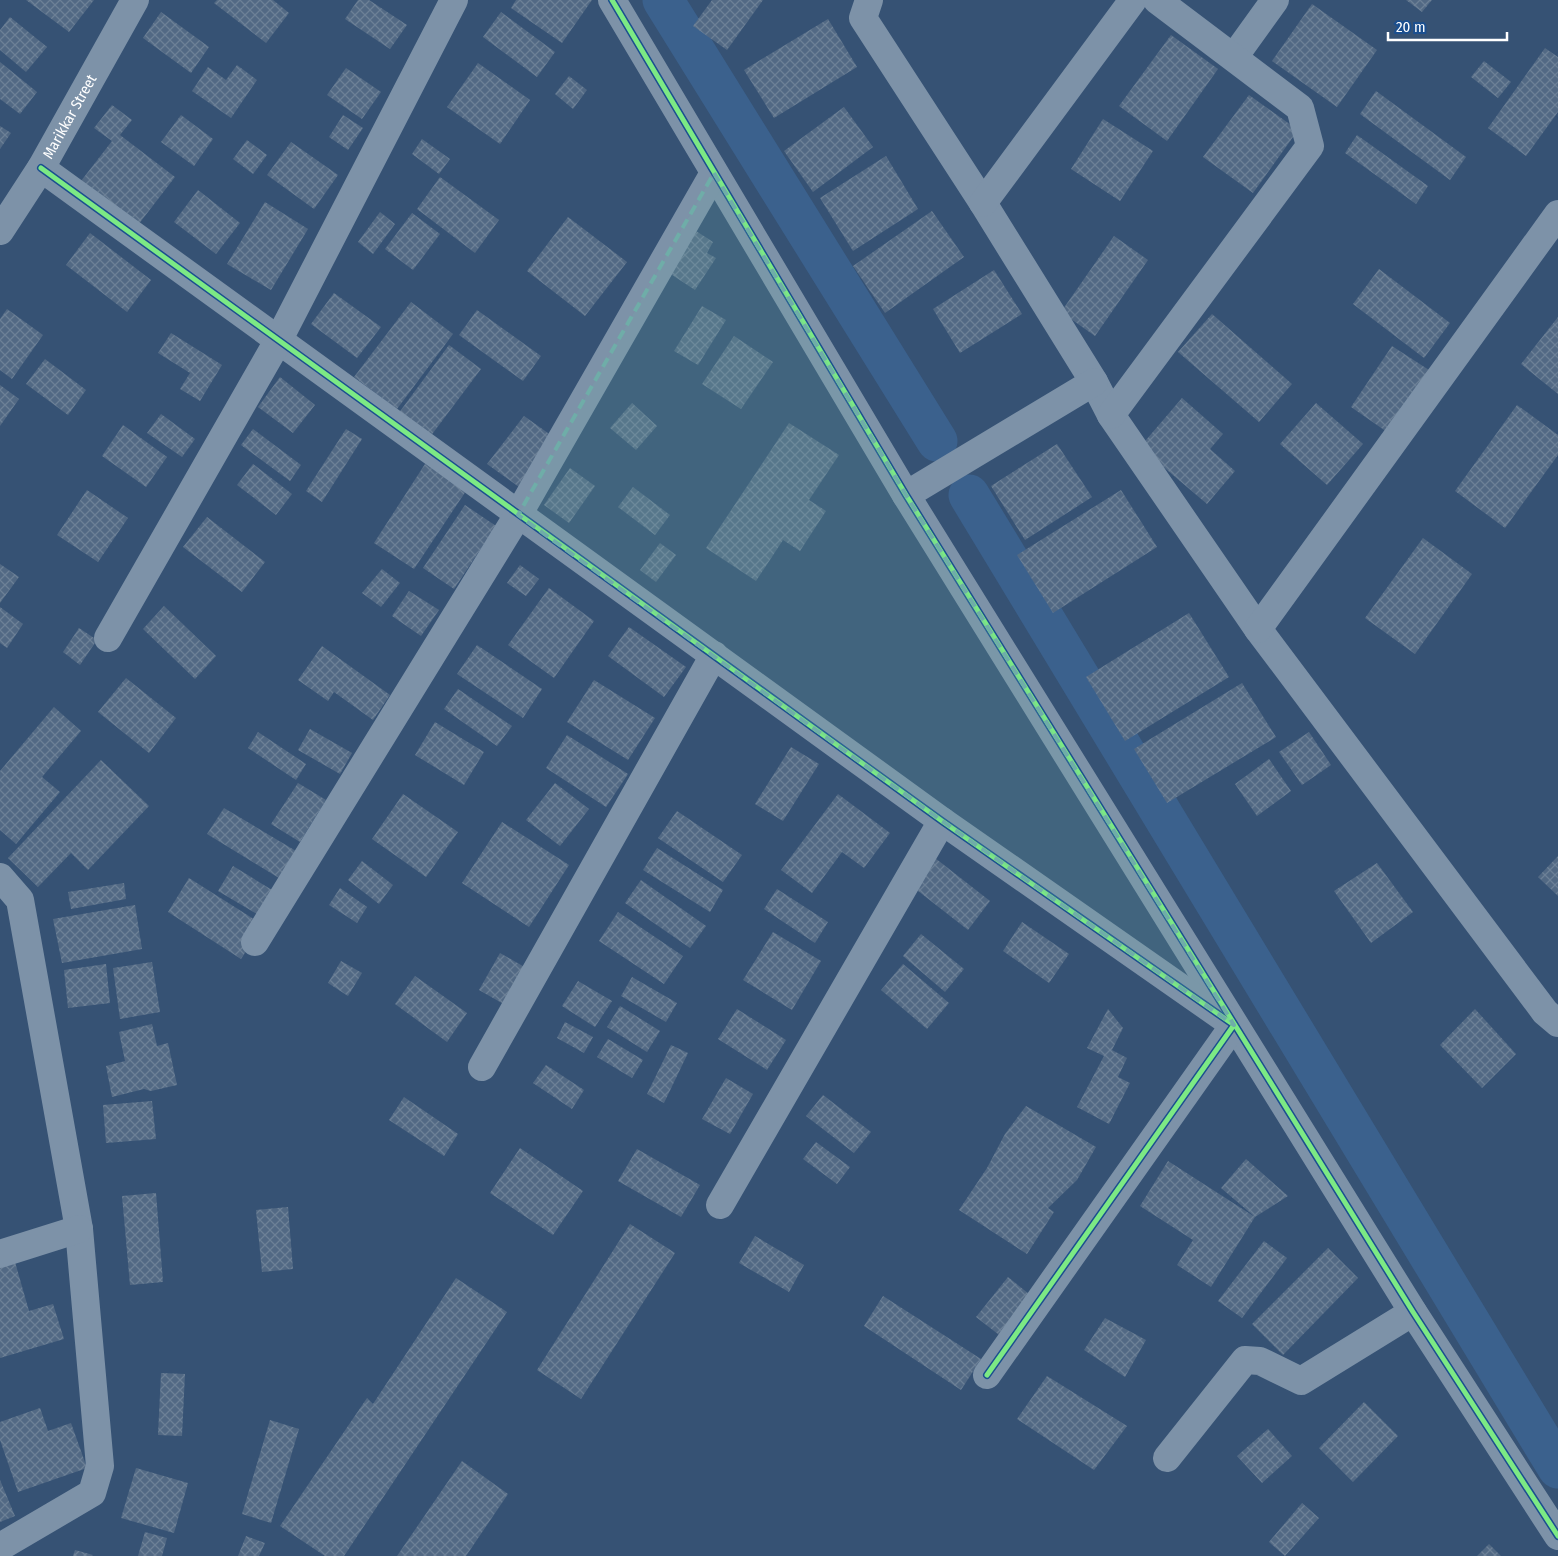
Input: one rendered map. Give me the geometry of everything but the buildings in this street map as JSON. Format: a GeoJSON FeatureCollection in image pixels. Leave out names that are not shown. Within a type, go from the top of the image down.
{"type":"FeatureCollection","features":[{"type":"Feature","properties":{"kind":"street","name":"Marikkar Street"},"geometry":{"type":"LineString","coordinates":[[0,231],[41,168],[135,0]]}},
{"type":"Feature","properties":{"kind":"street"},"geometry":{"type":"LineString","coordinates":[[108,638],[278,341],[454,0]]}},
{"type":"Feature","properties":{"kind":"street"},"geometry":{"type":"LineString","coordinates":[[612,0],[906,495],[1413,1312],[1558,1536]]}},
{"type":"Feature","properties":{"kind":"street"},"geometry":{"type":"LineString","coordinates":[[869,0],[863,18],[983,204],[1094,382],[1111,415],[1258,629],[1554,1011]]}},
{"type":"Feature","properties":{"kind":"street"},"geometry":{"type":"LineString","coordinates":[[983,204],[1133,0]]}},
{"type":"Feature","properties":{"kind":"street"},"geometry":{"type":"LineString","coordinates":[[1111,415],[1310,146],[1300,108],[1158,0]]}},
{"type":"Feature","properties":{"kind":"street"},"geometry":{"type":"LineString","coordinates":[[1234,57],[1275,0]]}},
{"type":"Feature","properties":{"kind":"street"},"geometry":{"type":"LineString","coordinates":[[41,168],[942,821],[1234,1025]]}},
{"type":"Feature","properties":{"kind":"street"},"geometry":{"type":"LineString","coordinates":[[255,942],[518,515],[714,173]]}},
{"type":"Feature","properties":{"kind":"street"},"geometry":{"type":"LineString","coordinates":[[1258,629],[1558,214]]}},
{"type":"Feature","properties":{"kind":"street"},"geometry":{"type":"LineString","coordinates":[[906,495],[1094,382]]}},
{"type":"Feature","properties":{"kind":"street"},"geometry":{"type":"LineString","coordinates":[[482,1067],[714,655]]}},
{"type":"Feature","properties":{"kind":"street"},"geometry":{"type":"LineString","coordinates":[[720,1206],[942,821]]}},
{"type":"Feature","properties":{"kind":"street"},"geometry":{"type":"LineString","coordinates":[[0,877],[20,900],[79,1229],[100,1466],[92,1493],[0,1547]]}},
{"type":"Feature","properties":{"kind":"street"},"geometry":{"type":"LineString","coordinates":[[987,1375],[1234,1025]]}},
{"type":"Feature","properties":{"kind":"street"},"geometry":{"type":"LineString","coordinates":[[0,1254],[79,1229]]}},
{"type":"Feature","properties":{"kind":"street"},"geometry":{"type":"LineString","coordinates":[[1167,1458],[1244,1360],[1260,1361],[1301,1381],[1413,1312]]}},
{"type":"Feature","properties":{"kind":"highlighted area"},"geometry":{"type":"Polygon","coordinates":[[[714,173],[906,495],[1234,1025],[942,821],[518,515],[714,173]]]}},
{"type":"Feature","properties":{"kind":"waterway"},"geometry":{"type":"LineString","coordinates":[[663,0],[937,441]]}},
{"type":"Feature","properties":{"kind":"waterway"},"geometry":{"type":"LineString","coordinates":[[969,495],[1558,1468]]}},
{"type":"Feature","properties":{"kind":"cycle path"},"geometry":{"type":"LineString","coordinates":[[612,0],[906,495],[1413,1312],[1558,1536]]}},
{"type":"Feature","properties":{"kind":"cycle path"},"geometry":{"type":"LineString","coordinates":[[41,168],[942,821],[1234,1025],[987,1375]]}}]}
